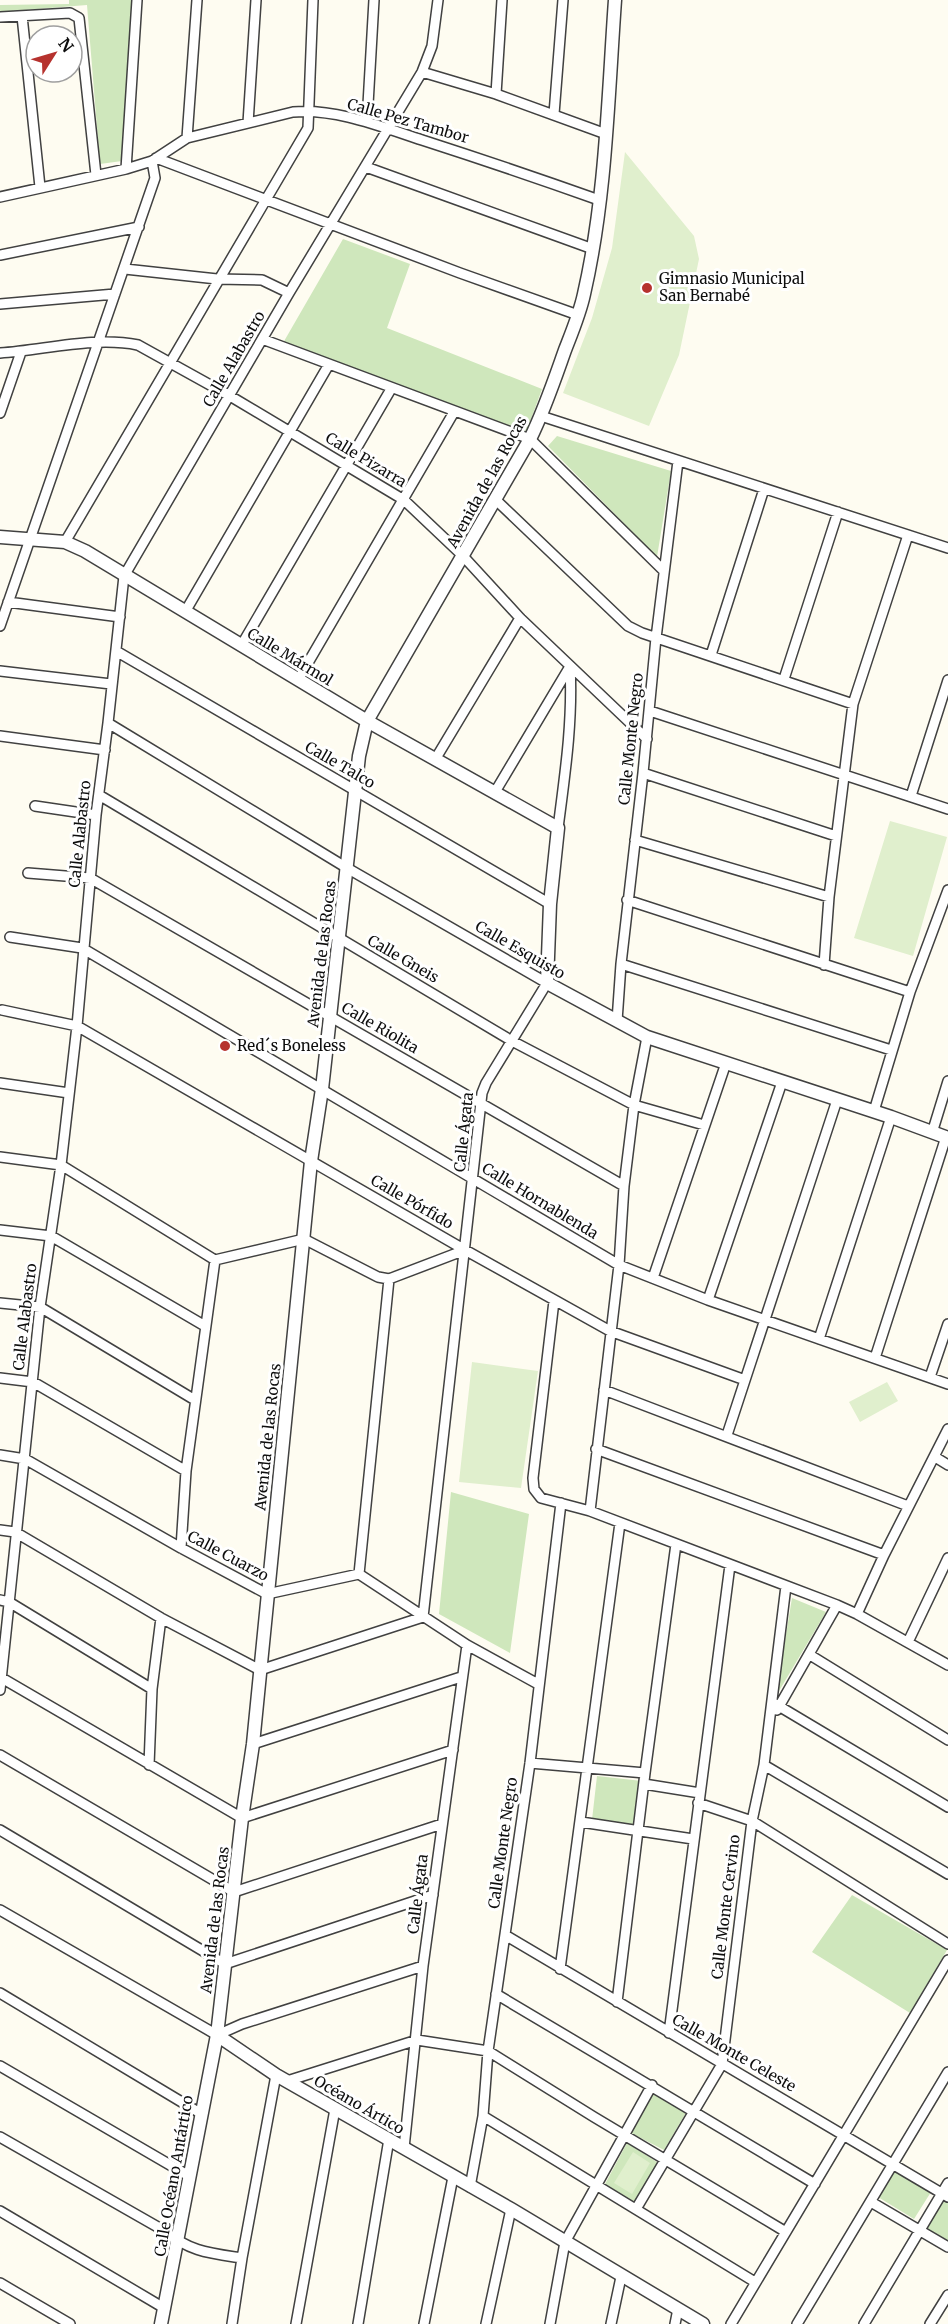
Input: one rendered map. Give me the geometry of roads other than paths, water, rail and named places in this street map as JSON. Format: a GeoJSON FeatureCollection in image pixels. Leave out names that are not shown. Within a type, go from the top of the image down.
{"type":"FeatureCollection","features":[{"type":"Feature","properties":{"kind":"street"},"geometry":{"type":"LineString","coordinates":[[126,169],[137,0]]}},
{"type":"Feature","properties":{"kind":"street"},"geometry":{"type":"LineString","coordinates":[[187,138],[197,0]]}},
{"type":"Feature","properties":{"kind":"street"},"geometry":{"type":"LineString","coordinates":[[248,123],[256,0]]}},
{"type":"Feature","properties":{"kind":"street"},"geometry":{"type":"LineString","coordinates":[[65,542],[217,279],[308,128],[313,0]]}},
{"type":"Feature","properties":{"kind":"street"},"geometry":{"type":"LineString","coordinates":[[367,122],[374,0]]}},
{"type":"Feature","properties":{"kind":"street","name":"Calle Alabastro"},"geometry":{"type":"LineString","coordinates":[[0,1690],[5,1601],[25,1459],[40,1308],[61,1165],[96,815],[124,576],[289,293],[422,72],[428,60],[436,29],[438,0]]}},
{"type":"Feature","properties":{"kind":"street"},"geometry":{"type":"LineString","coordinates":[[496,94],[502,0]]}},
{"type":"Feature","properties":{"kind":"street"},"geometry":{"type":"LineString","coordinates":[[554,114],[563,0]]}},
{"type":"Feature","properties":{"kind":"street","name":"Avenida de las Rocas"},"geometry":{"type":"LineString","coordinates":[[217,2035],[242,1818],[253,1744],[311,1161],[322,1089],[354,791],[367,721],[530,439],[541,416],[578,315],[593,249],[599,200],[615,0]]}},
{"type":"Feature","properties":{"kind":"street"},"geometry":{"type":"LineString","coordinates":[[0,17],[70,13],[79,18],[96,175]]}},
{"type":"Feature","properties":{"kind":"street"},"geometry":{"type":"LineString","coordinates":[[22,16],[40,187]]}},
{"type":"Feature","properties":{"kind":"street"},"geometry":{"type":"LineString","coordinates":[[422,72],[496,94],[606,134]]}},
{"type":"Feature","properties":{"kind":"street","name":"Calle Pez Tambor"},"geometry":{"type":"LineString","coordinates":[[0,197],[126,169],[154,159],[187,138],[309,111],[367,122],[599,200]]}},
{"type":"Feature","properties":{"kind":"street"},"geometry":{"type":"LineString","coordinates":[[0,626],[155,178],[154,159],[578,315]]}},
{"type":"Feature","properties":{"kind":"street"},"geometry":{"type":"LineString","coordinates":[[366,167],[593,249]]}},
{"type":"Feature","properties":{"kind":"street"},"geometry":{"type":"LineString","coordinates":[[0,255],[139,226]]}},
{"type":"Feature","properties":{"kind":"street"},"geometry":{"type":"LineString","coordinates":[[125,268],[217,279],[262,280],[289,293]]}},
{"type":"Feature","properties":{"kind":"street"},"geometry":{"type":"LineString","coordinates":[[0,304],[115,294]]}},
{"type":"Feature","properties":{"kind":"street"},"geometry":{"type":"LineString","coordinates":[[262,339],[328,366],[530,439],[663,570]]}},
{"type":"Feature","properties":{"kind":"street","name":"Calle Pizarra"},"geometry":{"type":"LineString","coordinates":[[0,353],[98,342],[138,345],[346,465],[404,500],[463,555],[520,618],[647,739]]}},
{"type":"Feature","properties":{"kind":"street"},"geometry":{"type":"LineString","coordinates":[[0,413],[21,352]]}},
{"type":"Feature","properties":{"kind":"street"},"geometry":{"type":"LineString","coordinates":[[185,612],[288,431],[328,366]]}},
{"type":"Feature","properties":{"kind":"street"},"geometry":{"type":"LineString","coordinates":[[241,646],[391,389]]}},
{"type":"Feature","properties":{"kind":"street"},"geometry":{"type":"LineString","coordinates":[[298,680],[454,412]]}},
{"type":"Feature","properties":{"kind":"street"},"geometry":{"type":"LineString","coordinates":[[541,416],[948,548]]}},
{"type":"Feature","properties":{"kind":"street","name":"Calle Monte Negro"},"geometry":{"type":"LineString","coordinates":[[617,1020],[627,900],[644,773],[663,570],[678,461]]}},
{"type":"Feature","properties":{"kind":"street"},"geometry":{"type":"LineString","coordinates":[[711,655],[764,489]]}},
{"type":"Feature","properties":{"kind":"street"},"geometry":{"type":"LineString","coordinates":[[496,500],[628,626],[656,638],[853,704]]}},
{"type":"Feature","properties":{"kind":"street"},"geometry":{"type":"LineString","coordinates":[[784,679],[838,512]]}},
{"type":"Feature","properties":{"kind":"street"},"geometry":{"type":"LineString","coordinates":[[824,965],[829,897],[853,704],[908,535]]}},
{"type":"Feature","properties":{"kind":"street","name":"Calle Mármol"},"geometry":{"type":"LineString","coordinates":[[0,537],[65,542],[85,550],[124,576],[367,721],[558,828]]}},
{"type":"Feature","properties":{"kind":"street"},"geometry":{"type":"LineString","coordinates":[[8,602],[120,617]]}},
{"type":"Feature","properties":{"kind":"street"},"geometry":{"type":"LineString","coordinates":[[436,758],[520,618]]}},
{"type":"Feature","properties":{"kind":"street","name":"Calle Talco"},"geometry":{"type":"LineString","coordinates":[[116,651],[550,904]]}},
{"type":"Feature","properties":{"kind":"street"},"geometry":{"type":"LineString","coordinates":[[495,792],[570,666]]}},
{"type":"Feature","properties":{"kind":"street","name":"Calle Ágata"},"geometry":{"type":"LineString","coordinates":[[423,1617],[481,1104],[486,1083],[547,983],[550,904],[568,756],[572,699],[570,666]]}},
{"type":"Feature","properties":{"kind":"street"},"geometry":{"type":"LineString","coordinates":[[0,671],[111,684]]}},
{"type":"Feature","properties":{"kind":"street"},"geometry":{"type":"LineString","coordinates":[[911,796],[948,680]]}},
{"type":"Feature","properties":{"kind":"street"},"geometry":{"type":"LineString","coordinates":[[650,711],[948,809]]}},
{"type":"Feature","properties":{"kind":"street","name":"Calle Esquisto"},"geometry":{"type":"LineString","coordinates":[[108,723],[347,868],[547,983],[647,1037],[947,1137]]}},
{"type":"Feature","properties":{"kind":"street"},"geometry":{"type":"LineString","coordinates":[[0,736],[105,750]]}},
{"type":"Feature","properties":{"kind":"street"},"geometry":{"type":"LineString","coordinates":[[644,773],[836,836]]}},
{"type":"Feature","properties":{"kind":"street","name":"Calle Gneis"},"geometry":{"type":"LineString","coordinates":[[99,795],[512,1041],[634,1105],[704,1125]]}},
{"type":"Feature","properties":{"kind":"street"},"geometry":{"type":"LineString","coordinates":[[35,806],[96,815]]}},
{"type":"Feature","properties":{"kind":"street"},"geometry":{"type":"LineString","coordinates":[[635,840],[829,897]]}},
{"type":"Feature","properties":{"kind":"street"},"geometry":{"type":"LineString","coordinates":[[28,873],[90,878]]}},
{"type":"Feature","properties":{"kind":"street","name":"Calle Riolita"},"geometry":{"type":"LineString","coordinates":[[90,878],[624,1186]]}},
{"type":"Feature","properties":{"kind":"street"},"geometry":{"type":"LineString","coordinates":[[874,1111],[910,992],[948,890]]}},
{"type":"Feature","properties":{"kind":"street"},"geometry":{"type":"LineString","coordinates":[[627,900],[910,992]]}},
{"type":"Feature","properties":{"kind":"street"},"geometry":{"type":"LineString","coordinates":[[10,937],[82,948]]}},
{"type":"Feature","properties":{"kind":"street","name":"Calle Hornablenda"},"geometry":{"type":"LineString","coordinates":[[82,948],[619,1264],[708,1300],[948,1384]]}},
{"type":"Feature","properties":{"kind":"street"},"geometry":{"type":"LineString","coordinates":[[621,964],[891,1050]]}},
{"type":"Feature","properties":{"kind":"street","name":"Calle Pórfido"},"geometry":{"type":"LineString","coordinates":[[2,1010],[76,1026],[610,1331],[745,1380]]}},
{"type":"Feature","properties":{"kind":"street"},"geometry":{"type":"LineString","coordinates":[[590,1511],[619,1264],[624,1186],[634,1105],[647,1037]]}},
{"type":"Feature","properties":{"kind":"street"},"geometry":{"type":"LineString","coordinates":[[653,1278],[726,1063]]}},
{"type":"Feature","properties":{"kind":"street"},"geometry":{"type":"LineString","coordinates":[[932,1133],[948,1081]]}},
{"type":"Feature","properties":{"kind":"street"},"geometry":{"type":"LineString","coordinates":[[708,1300],[782,1082]]}},
{"type":"Feature","properties":{"kind":"street"},"geometry":{"type":"LineString","coordinates":[[0,1083],[69,1094]]}},
{"type":"Feature","properties":{"kind":"street"},"geometry":{"type":"LineString","coordinates":[[727,1435],[837,1100]]}},
{"type":"Feature","properties":{"kind":"street"},"geometry":{"type":"LineString","coordinates":[[819,1339],[891,1117]]}},
{"type":"Feature","properties":{"kind":"street"},"geometry":{"type":"LineString","coordinates":[[875,1358],[947,1137]]}},
{"type":"Feature","properties":{"kind":"street"},"geometry":{"type":"LineString","coordinates":[[0,1157],[61,1165],[215,1260],[304,1239],[378,1277],[389,1279],[465,1250]]}},
{"type":"Feature","properties":{"kind":"street"},"geometry":{"type":"LineString","coordinates":[[0,1230],[51,1236],[205,1326]]}},
{"type":"Feature","properties":{"kind":"street"},"geometry":{"type":"LineString","coordinates":[[181,1548],[186,1471],[215,1260]]}},
{"type":"Feature","properties":{"kind":"street"},"geometry":{"type":"LineString","coordinates":[[389,1279],[358,1574],[467,1645],[538,1684]]}},
{"type":"Feature","properties":{"kind":"street"},"geometry":{"type":"LineString","coordinates":[[554,1301],[533,1478],[534,1489],[541,1498],[590,1511],[837,1605],[858,1614],[948,1665]]}},
{"type":"Feature","properties":{"kind":"street"},"geometry":{"type":"LineString","coordinates":[[0,1303],[40,1308],[195,1400]]}},
{"type":"Feature","properties":{"kind":"street"},"geometry":{"type":"LineString","coordinates":[[930,1377],[948,1324]]}},
{"type":"Feature","properties":{"kind":"street"},"geometry":{"type":"LineString","coordinates":[[0,1378],[33,1382],[186,1471]]}},
{"type":"Feature","properties":{"kind":"street"},"geometry":{"type":"LineString","coordinates":[[604,1390],[727,1435],[908,1506]]}},
{"type":"Feature","properties":{"kind":"street"},"geometry":{"type":"LineString","coordinates":[[858,1614],[884,1555],[948,1429]]}},
{"type":"Feature","properties":{"kind":"street"},"geometry":{"type":"LineString","coordinates":[[596,1449],[884,1555]]}},
{"type":"Feature","properties":{"kind":"street","name":"Calle Cuarzo"},"geometry":{"type":"LineString","coordinates":[[0,1455],[25,1459],[267,1594],[358,1574]]}},
{"type":"Feature","properties":{"kind":"street"},"geometry":{"type":"LineString","coordinates":[[935,1457],[948,1465]]}},
{"type":"Feature","properties":{"kind":"street","name":"Calle Monte Negro"},"geometry":{"type":"LineString","coordinates":[[470,2187],[483,2116],[488,2051],[530,1763],[561,1503]]}},
{"type":"Feature","properties":{"kind":"street"},"geometry":{"type":"LineString","coordinates":[[560,1969],[620,1523]]}},
{"type":"Feature","properties":{"kind":"street"},"geometry":{"type":"LineString","coordinates":[[0,1530],[15,1532],[160,1618],[260,1670],[423,1617]]}},
{"type":"Feature","properties":{"kind":"street"},"geometry":{"type":"LineString","coordinates":[[617,2002],[676,1544]]}},
{"type":"Feature","properties":{"kind":"street"},"geometry":{"type":"LineString","coordinates":[[908,1642],[948,1557]]}},
{"type":"Feature","properties":{"kind":"street"},"geometry":{"type":"LineString","coordinates":[[669,2033],[730,1565]]}},
{"type":"Feature","properties":{"kind":"street"},"geometry":{"type":"LineString","coordinates":[[776,1704],[786,1586]]}},
{"type":"Feature","properties":{"kind":"street"},"geometry":{"type":"LineString","coordinates":[[5,1601],[152,1689]]}},
{"type":"Feature","properties":{"kind":"street"},"geometry":{"type":"LineString","coordinates":[[776,1704],[810,1655],[837,1605]]}},
{"type":"Feature","properties":{"kind":"street"},"geometry":{"type":"LineString","coordinates":[[149,1765],[152,1689],[160,1618]]}},
{"type":"Feature","properties":{"kind":"street","name":"Calle Ágata"},"geometry":{"type":"LineString","coordinates":[[404,2148],[423,1966],[467,1645]]}},
{"type":"Feature","properties":{"kind":"street"},"geometry":{"type":"LineString","coordinates":[[810,1655],[948,1740]]}},
{"type":"Feature","properties":{"kind":"street"},"geometry":{"type":"LineString","coordinates":[[1,1677],[242,1818],[453,1750]]}},
{"type":"Feature","properties":{"kind":"street"},"geometry":{"type":"LineString","coordinates":[[253,1744],[461,1677]]}},
{"type":"Feature","properties":{"kind":"street"},"geometry":{"type":"LineString","coordinates":[[776,1704],[948,1808]]}},
{"type":"Feature","properties":{"kind":"street","name":"Calle Monte Cervino"},"geometry":{"type":"LineString","coordinates":[[636,2210],[664,2158],[722,2064],[752,1821],[764,1764],[769,1724],[776,1704]]}},
{"type":"Feature","properties":{"kind":"street"},"geometry":{"type":"LineString","coordinates":[[0,1755],[234,1892],[442,1824]]}},
{"type":"Feature","properties":{"kind":"street"},"geometry":{"type":"LineString","coordinates":[[530,1763],[645,1773]]}},
{"type":"Feature","properties":{"kind":"street"},"geometry":{"type":"LineString","coordinates":[[764,1764],[948,1874]]}},
{"type":"Feature","properties":{"kind":"street"},"geometry":{"type":"LineString","coordinates":[[644,1784],[700,1793]]}},
{"type":"Feature","properties":{"kind":"street"},"geometry":{"type":"LineString","coordinates":[[698,1803],[752,1821],[945,1942],[948,1931]]}},
{"type":"Feature","properties":{"kind":"street"},"geometry":{"type":"LineString","coordinates":[[581,1822],[693,1839]]}},
{"type":"Feature","properties":{"kind":"street"},"geometry":{"type":"LineString","coordinates":[[0,1830],[225,1964],[433,1895]]}},
{"type":"Feature","properties":{"kind":"street","name":"Océano Ártico"},"geometry":{"type":"LineString","coordinates":[[0,1910],[217,2035],[281,2078],[511,2209],[621,2277],[703,2324]]}},
{"type":"Feature","properties":{"kind":"street","name":"Calle Monte Celeste"},"geometry":{"type":"LineString","coordinates":[[505,1935],[945,2195]]}},
{"type":"Feature","properties":{"kind":"street"},"geometry":{"type":"LineString","coordinates":[[731,2324],[948,1960]]}},
{"type":"Feature","properties":{"kind":"street"},"geometry":{"type":"LineString","coordinates":[[217,2035],[242,2024],[423,1966]]}},
{"type":"Feature","properties":{"kind":"street"},"geometry":{"type":"LineString","coordinates":[[0,1993],[200,2113]]}},
{"type":"Feature","properties":{"kind":"street"},"geometry":{"type":"LineString","coordinates":[[496,1994],[815,2184]]}},
{"type":"Feature","properties":{"kind":"street","name":"Calle Océano Antártico"},"geometry":{"type":"LineString","coordinates":[[161,2324],[200,2113],[217,2035]]}},
{"type":"Feature","properties":{"kind":"street"},"geometry":{"type":"LineString","coordinates":[[232,2324],[242,2258],[281,2078],[417,2040],[488,2051],[786,2232]]}},
{"type":"Feature","properties":{"kind":"street"},"geometry":{"type":"LineString","coordinates":[[0,2066],[189,2176]]}},
{"type":"Feature","properties":{"kind":"street"},"geometry":{"type":"LineString","coordinates":[[797,2324],[948,2072]]}},
{"type":"Feature","properties":{"kind":"street"},"geometry":{"type":"LineString","coordinates":[[550,2324],[564,2242],[652,2085]]}},
{"type":"Feature","properties":{"kind":"street"},"geometry":{"type":"LineString","coordinates":[[296,2324],[335,2109]]}},
{"type":"Feature","properties":{"kind":"street"},"geometry":{"type":"LineString","coordinates":[[483,2116],[755,2282]]}},
{"type":"Feature","properties":{"kind":"street"},"geometry":{"type":"LineString","coordinates":[[0,2137],[196,2251],[242,2258]]}},
{"type":"Feature","properties":{"kind":"street"},"geometry":{"type":"LineString","coordinates":[[358,2324],[389,2139]]}},
{"type":"Feature","properties":{"kind":"street"},"geometry":{"type":"LineString","coordinates":[[424,2324],[453,2177]]}},
{"type":"Feature","properties":{"kind":"street"},"geometry":{"type":"LineString","coordinates":[[864,2324],[945,2195],[948,2183]]}},
{"type":"Feature","properties":{"kind":"street"},"geometry":{"type":"LineString","coordinates":[[871,2202],[948,2247]]}},
{"type":"Feature","properties":{"kind":"street"},"geometry":{"type":"LineString","coordinates":[[486,2324],[511,2209]]}},
{"type":"Feature","properties":{"kind":"street"},"geometry":{"type":"LineString","coordinates":[[0,2211],[164,2308]]}},
{"type":"Feature","properties":{"kind":"street"},"geometry":{"type":"LineString","coordinates":[[611,2324],[621,2277]]}},
{"type":"Feature","properties":{"kind":"street"},"geometry":{"type":"LineString","coordinates":[[0,2283],[70,2324]]}},
{"type":"Feature","properties":{"kind":"street"},"geometry":{"type":"LineString","coordinates":[[930,2324],[948,2295]]}},
{"type":"Feature","properties":{"kind":"street"},"geometry":{"type":"LineString","coordinates":[[675,2324],[678,2309]]}},
{"type":"Feature","properties":{"kind":"place","name":"Gimnasio Municipal San Bernabé"},"geometry":{"type":"Point","coordinates":[647,288]}},
{"type":"Feature","properties":{"kind":"place","name":"Red´s Boneless"},"geometry":{"type":"Point","coordinates":[225,1046]}}]}
